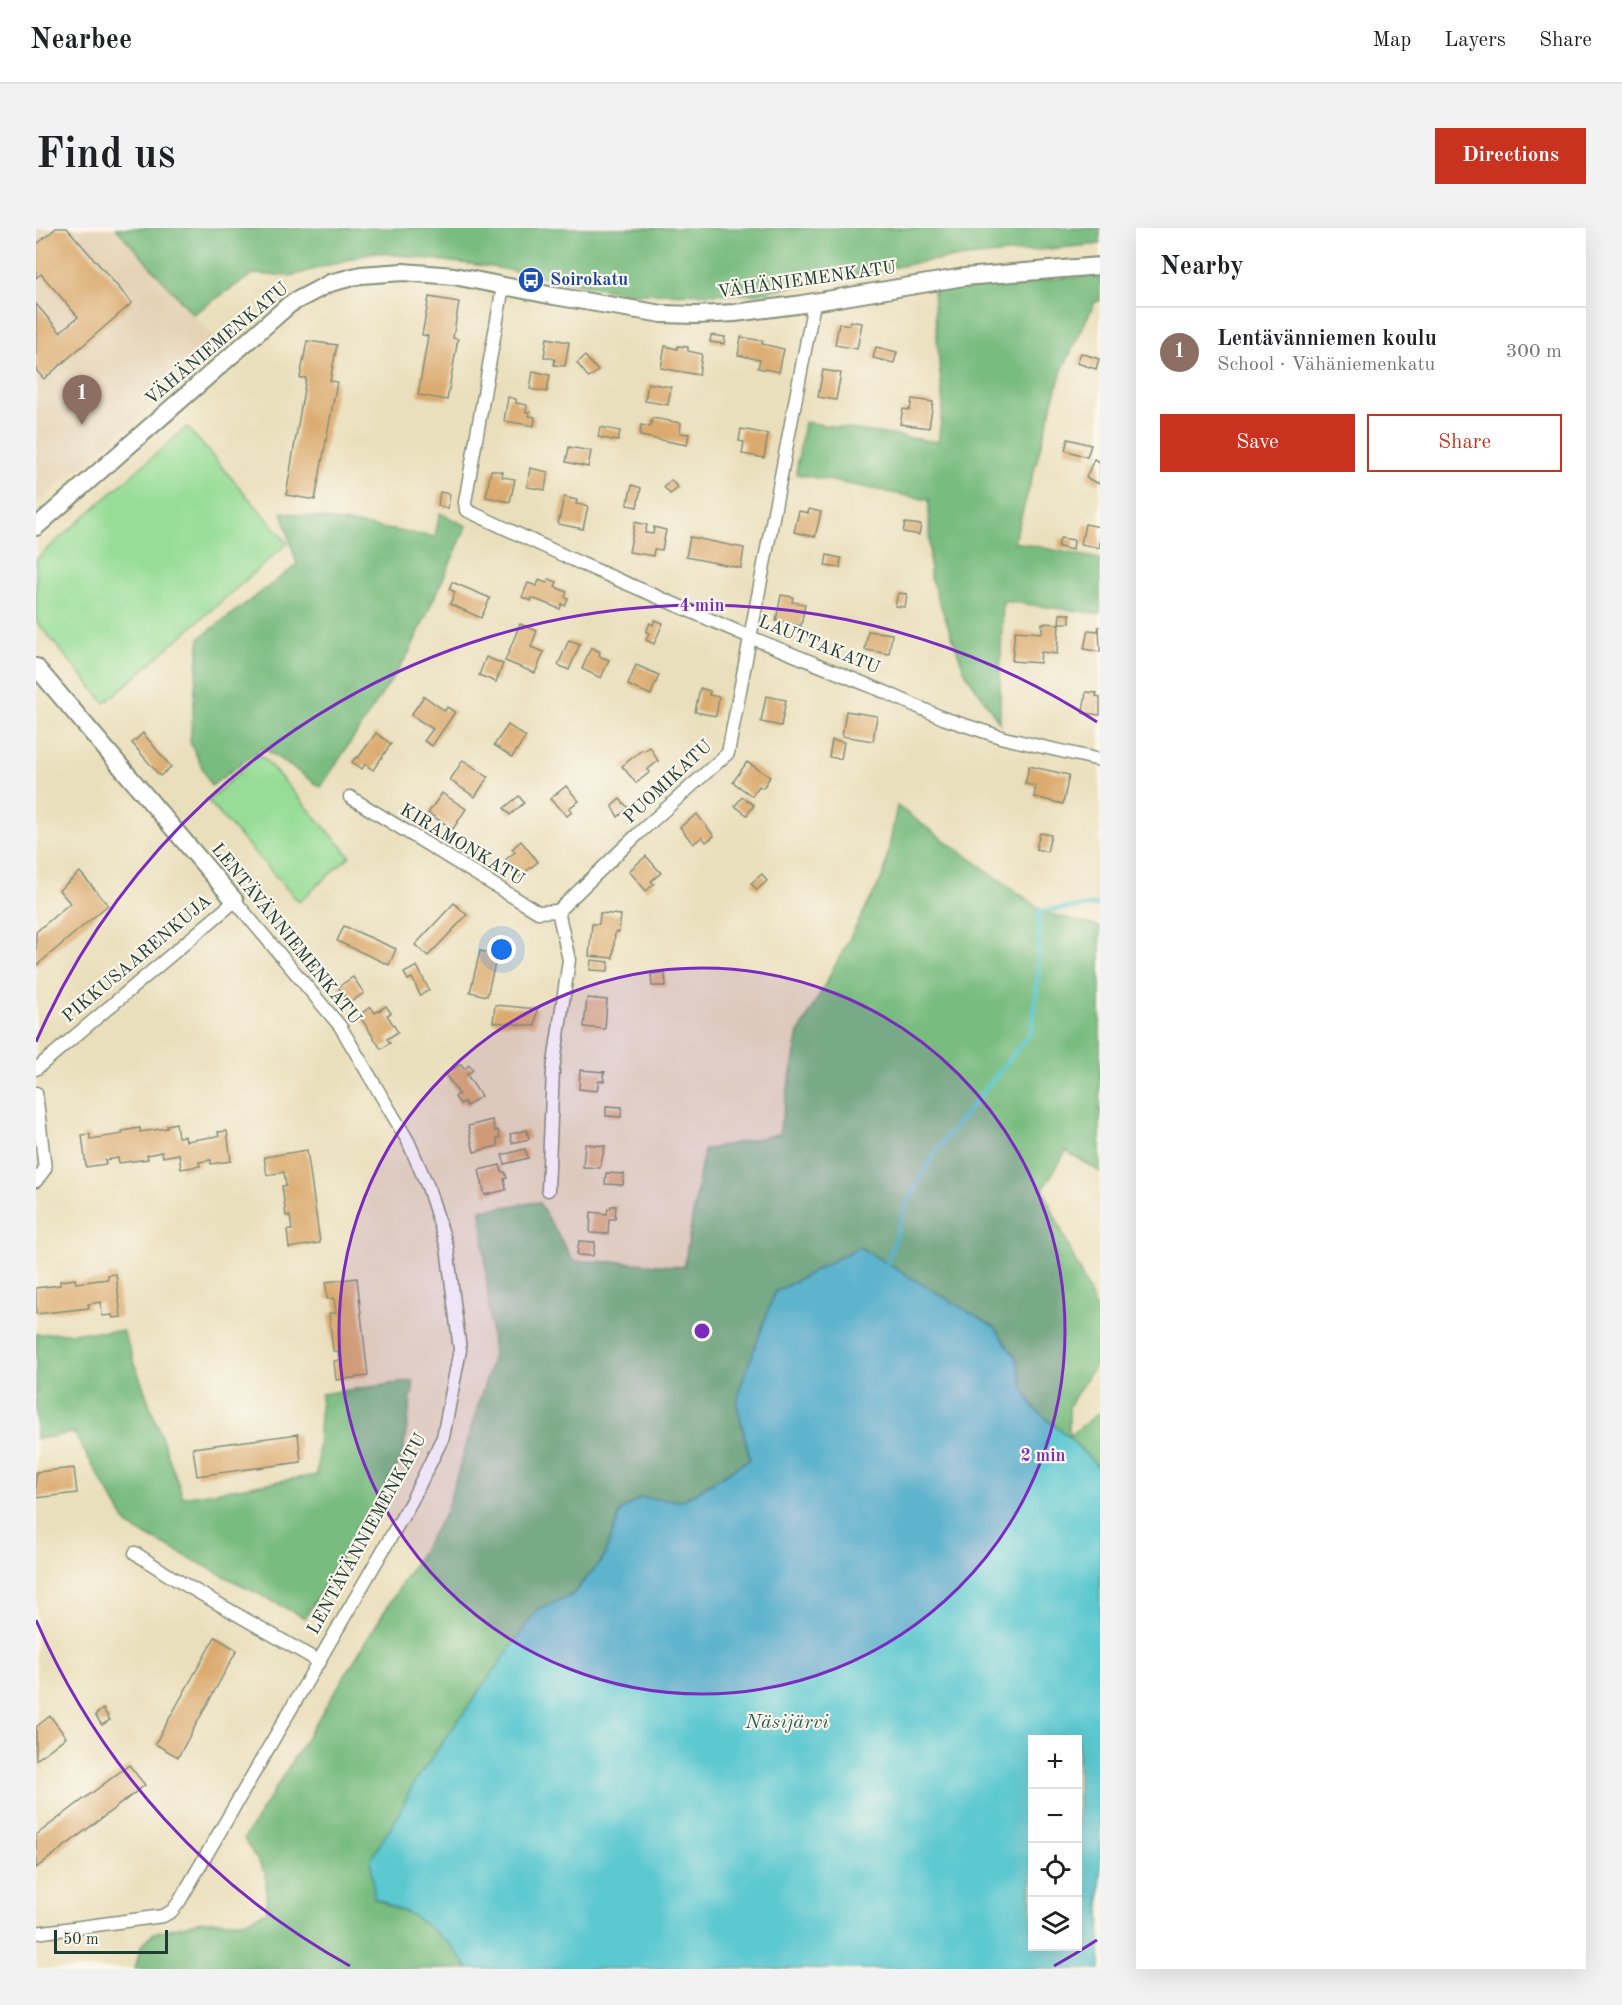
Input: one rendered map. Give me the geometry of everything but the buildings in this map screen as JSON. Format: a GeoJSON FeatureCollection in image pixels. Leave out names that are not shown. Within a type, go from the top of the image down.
{"type":"FeatureCollection","features":[{"type":"Feature","properties":{"kind":"street","name":"VÄHÄNIEMENKATU"},"geometry":{"type":"LineString","coordinates":[[36,527],[290,304],[330,283],[361,275],[403,272],[454,276],[662,314],[735,313],[814,303],[964,277],[1100,266]]}},
{"type":"Feature","properties":{"kind":"street","name":"LAUTTAKATU"},"geometry":{"type":"LineString","coordinates":[[503,286],[465,502],[466,510],[582,564],[943,718],[1004,738],[1100,760]]}},
{"type":"Feature","properties":{"kind":"street","name":"PUOMIKATU"},"geometry":{"type":"LineString","coordinates":[[558,911],[639,833],[728,753],[814,303]]}},
{"type":"Feature","properties":{"kind":"street","name":"LENTÄVÄNNIEMENKATU"},"geometry":{"type":"LineString","coordinates":[[36,667],[340,1026],[408,1141],[428,1187],[447,1247],[460,1350],[442,1437],[411,1502],[221,1832],[172,1911],[163,1916],[36,1933]]}},
{"type":"Feature","properties":{"kind":"street","name":"KIRAMONKATU"},"geometry":{"type":"LineString","coordinates":[[350,797],[538,912],[558,911]]}},
{"type":"Feature","properties":{"kind":"street","name":"PIKKUSAARENKUJA"},"geometry":{"type":"LineString","coordinates":[[36,1069],[234,901]]}},
{"type":"Feature","properties":{"kind":"street"},"geometry":{"type":"LineString","coordinates":[[548,1190],[553,1070],[569,960],[558,911]]}},
{"type":"Feature","properties":{"kind":"street"},"geometry":{"type":"LineString","coordinates":[[36,1093],[45,1168],[36,1180]]}},
{"type":"Feature","properties":{"kind":"street"},"geometry":{"type":"LineString","coordinates":[[135,1553],[170,1576],[320,1662]]}},
{"type":"Feature","properties":{"kind":"shaded area"},"geometry":{"type":"Polygon","coordinates":[[[36,228],[116,228],[221,346],[36,504],[36,228]]]}},
{"type":"Feature","properties":{"kind":"green space"},"geometry":{"type":"Polygon","coordinates":[[[116,228],[1100,228],[1100,244],[926,261],[754,294],[627,293],[493,267],[374,252],[291,276],[253,274],[193,314],[116,228]]]}},
{"type":"Feature","properties":{"kind":"green space"},"geometry":{"type":"Polygon","coordinates":[[[1100,275],[1100,301],[1095,302],[1062,370],[1014,542],[1100,559],[1100,614],[1003,601],[1000,723],[965,672],[930,576],[929,500],[796,474],[804,422],[938,442],[943,407],[933,291],[995,283],[1100,275]]]}},
{"type":"Feature","properties":{"kind":"green space"},"geometry":{"type":"Polygon","coordinates":[[[187,427],[288,543],[105,703],[36,621],[36,559],[187,427]]]}},
{"type":"Feature","properties":{"kind":"green space"},"geometry":{"type":"Polygon","coordinates":[[[282,512],[435,537],[440,513],[467,526],[409,653],[321,787],[263,748],[211,786],[190,742],[200,638],[297,565],[282,512]]]}},
{"type":"Feature","properties":{"kind":"green space"},"geometry":{"type":"Polygon","coordinates":[[[260,754],[350,856],[299,902],[208,801],[260,754]]]}},
{"type":"Feature","properties":{"kind":"green space"},"geometry":{"type":"Polygon","coordinates":[[[897,806],[1046,913],[1100,927],[1100,1172],[1066,1151],[1043,1189],[1100,1317],[1100,1357],[1069,1406],[1069,1436],[1100,1412],[1100,1469],[1069,1437],[1035,1409],[1024,1389],[1017,1360],[887,1264],[859,1247],[775,1292],[737,1404],[750,1459],[682,1501],[640,1498],[621,1511],[603,1559],[572,1595],[538,1609],[414,1783],[395,1821],[374,1898],[412,1915],[449,1943],[469,1969],[135,1969],[141,1946],[154,1933],[202,1921],[244,1921],[267,1911],[266,1874],[244,1839],[446,1512],[493,1356],[481,1210],[539,1202],[573,1261],[684,1267],[704,1150],[779,1134],[799,1033],[884,874],[897,806]]]}},
{"type":"Feature","properties":{"kind":"green space"},"geometry":{"type":"Polygon","coordinates":[[[123,1331],[183,1497],[317,1475],[321,1394],[414,1381],[402,1458],[305,1618],[128,1526],[74,1433],[36,1439],[36,1334],[123,1331]]]}},
{"type":"Feature","properties":{"kind":"water","name":"Näsijärvi"},"geometry":{"type":"Polygon","coordinates":[[[859,1247],[995,1327],[1017,1360],[1024,1389],[1035,1409],[1068,1437],[1100,1469],[1100,1969],[469,1969],[449,1943],[412,1915],[374,1898],[371,1858],[395,1821],[414,1783],[538,1609],[572,1595],[603,1559],[621,1511],[640,1498],[682,1501],[750,1459],[737,1404],[740,1388],[775,1292],[859,1247]]]}},
{"type":"Feature","properties":{"kind":"waterway"},"geometry":{"type":"LineString","coordinates":[[887,1264],[906,1205],[939,1147],[1032,1031],[1038,977],[1039,911],[1100,905]]}},
{"type":"Feature","properties":{"kind":"place","name":"Soirokatu"},"geometry":{"type":"Point","coordinates":[531,280]}},
{"type":"Feature","properties":{"kind":"place","name":"Lentävänniemen koulu"},"geometry":{"type":"Point","coordinates":[82,425]}}]}
